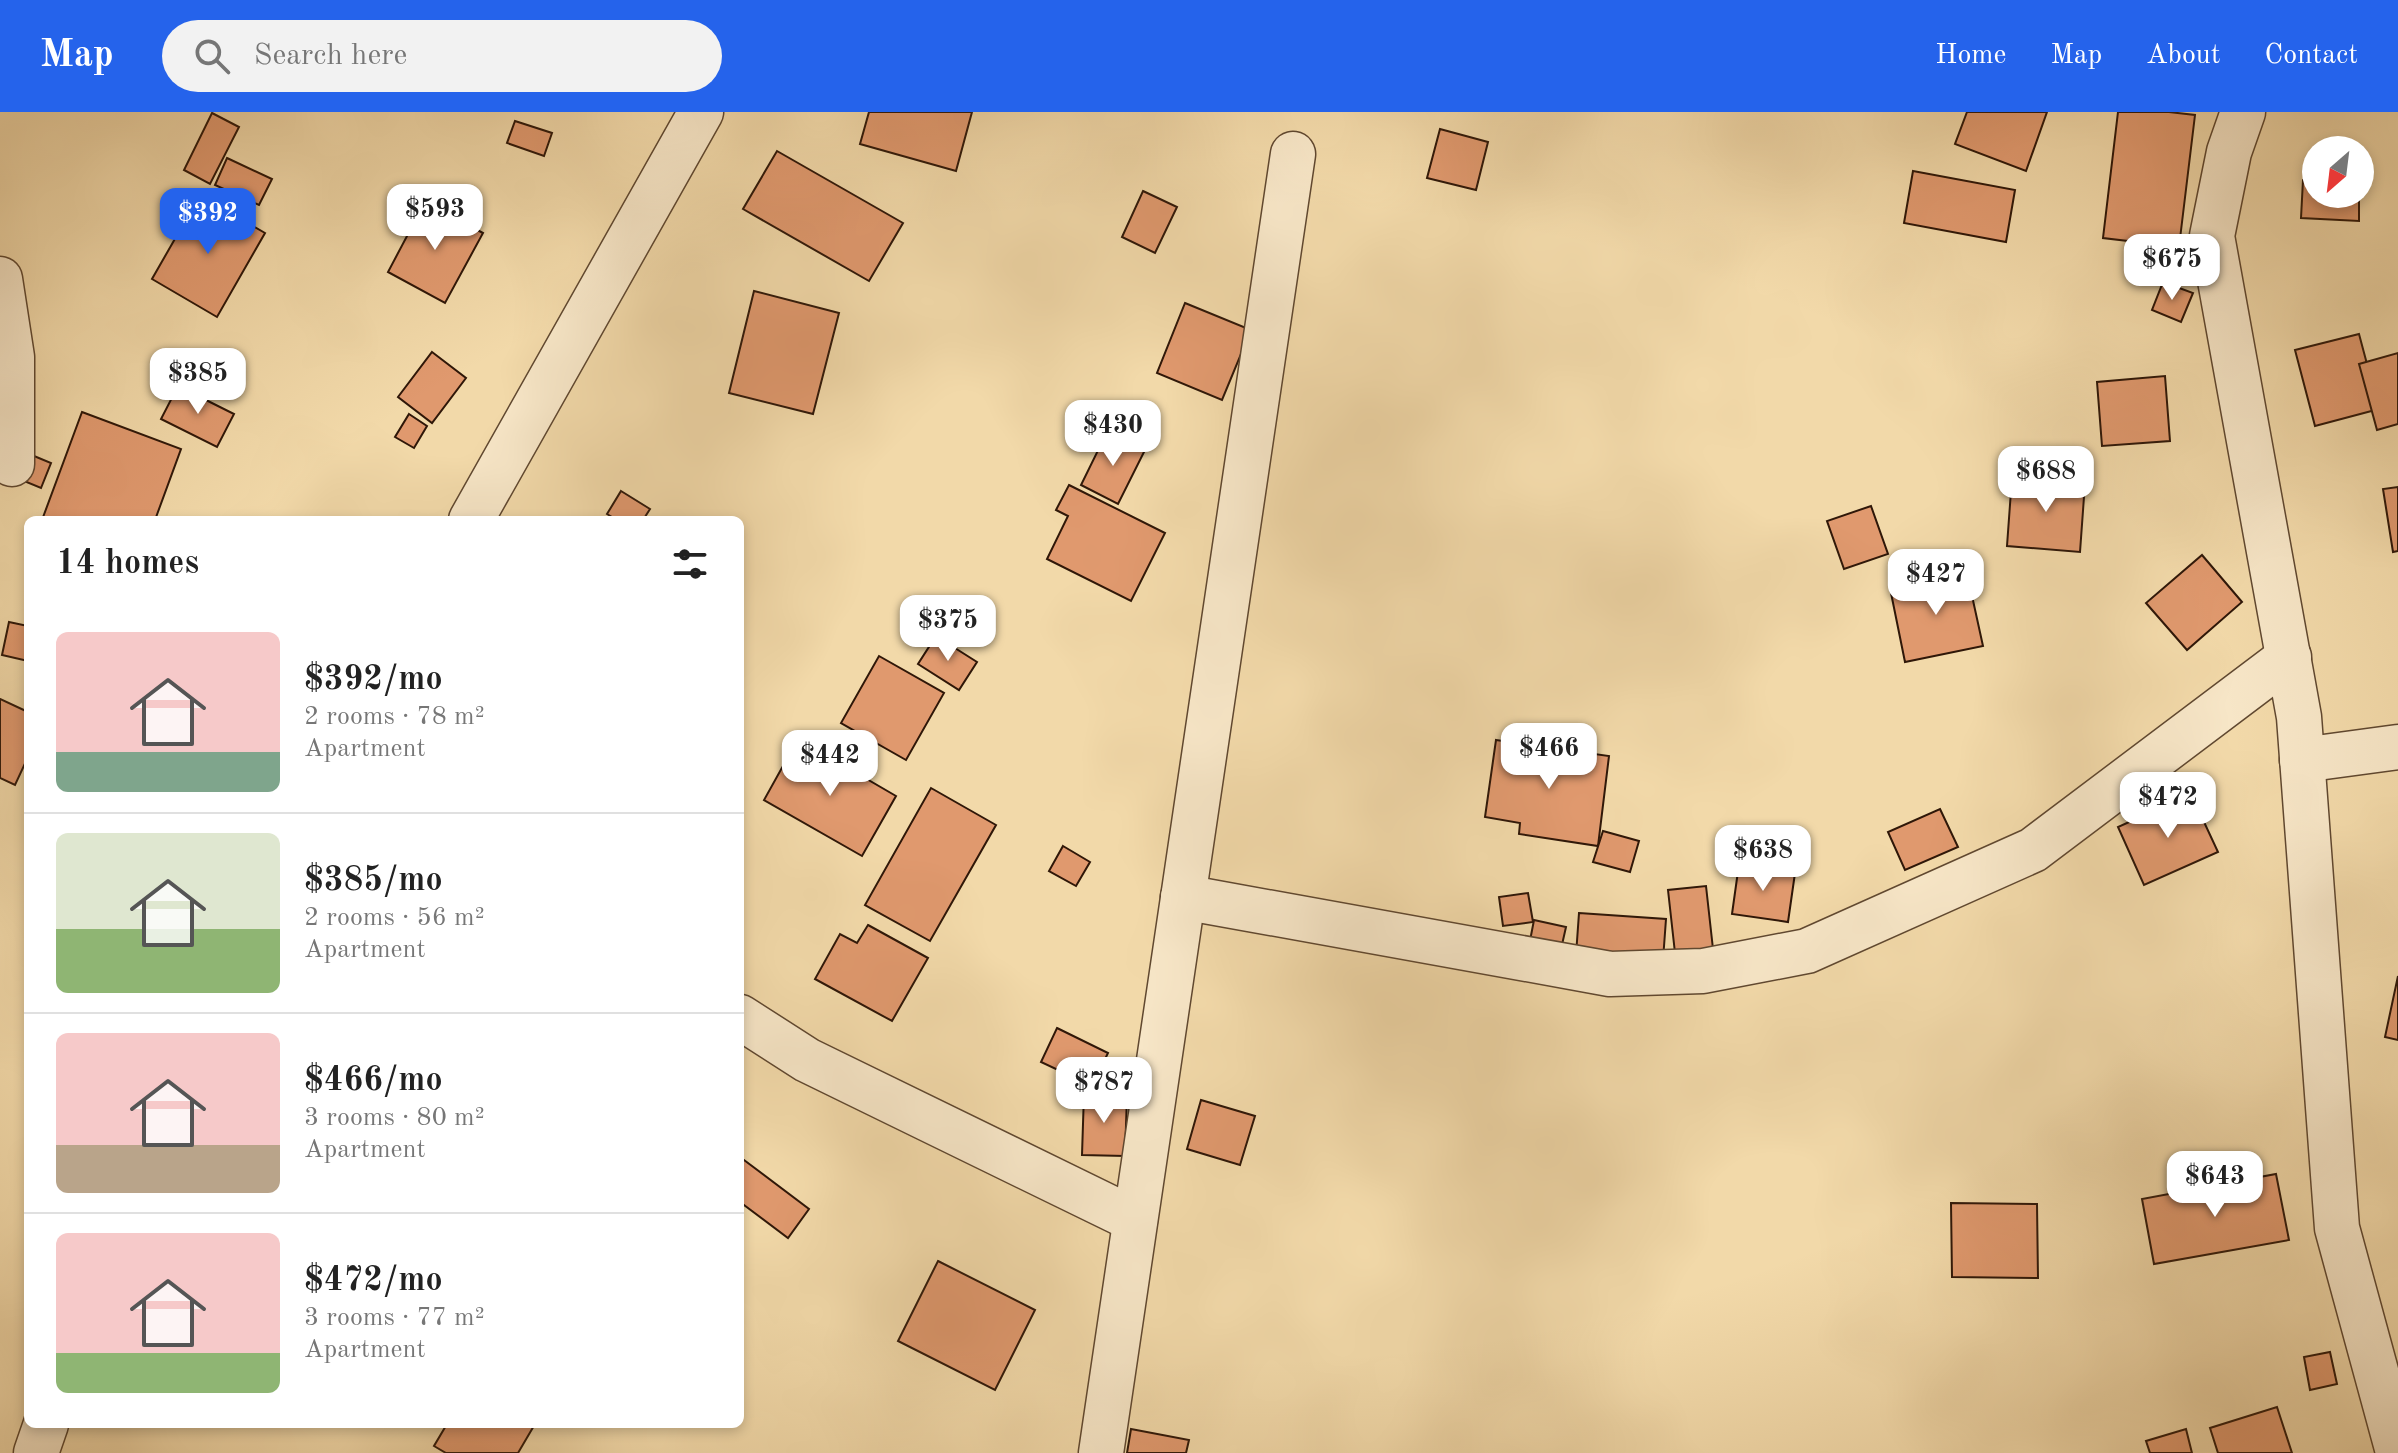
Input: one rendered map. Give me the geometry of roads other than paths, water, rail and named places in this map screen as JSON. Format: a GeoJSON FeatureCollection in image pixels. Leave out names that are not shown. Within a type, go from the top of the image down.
{"type":"FeatureCollection","features":[{"type":"Feature","properties":{"kind":"street"},"geometry":{"type":"LineString","coordinates":[[473,516],[701,112]]}},
{"type":"Feature","properties":{"kind":"street"},"geometry":{"type":"LineString","coordinates":[[2243,112],[2229,152],[2212,236],[2299,717],[2337,1228],[2398,1452]]}},
{"type":"Feature","properties":{"kind":"street"},"geometry":{"type":"LineString","coordinates":[[1101,1453],[1293,154]]}},
{"type":"Feature","properties":{"kind":"street"},"geometry":{"type":"LineString","coordinates":[[0,279],[12,357],[12,464]]}},
{"type":"Feature","properties":{"kind":"street"},"geometry":{"type":"LineString","coordinates":[[1183,897],[1610,974],[1703,971],[1807,951],[2033,850],[2289,657]]}},
{"type":"Feature","properties":{"kind":"street"},"geometry":{"type":"LineString","coordinates":[[2302,760],[2398,747]]}},
{"type":"Feature","properties":{"kind":"street"},"geometry":{"type":"LineString","coordinates":[[744,1020],[807,1060],[1135,1220]]}},
{"type":"Feature","properties":{"kind":"street"},"geometry":{"type":"LineString","coordinates":[[36,1453],[45,1428]]}}]}
